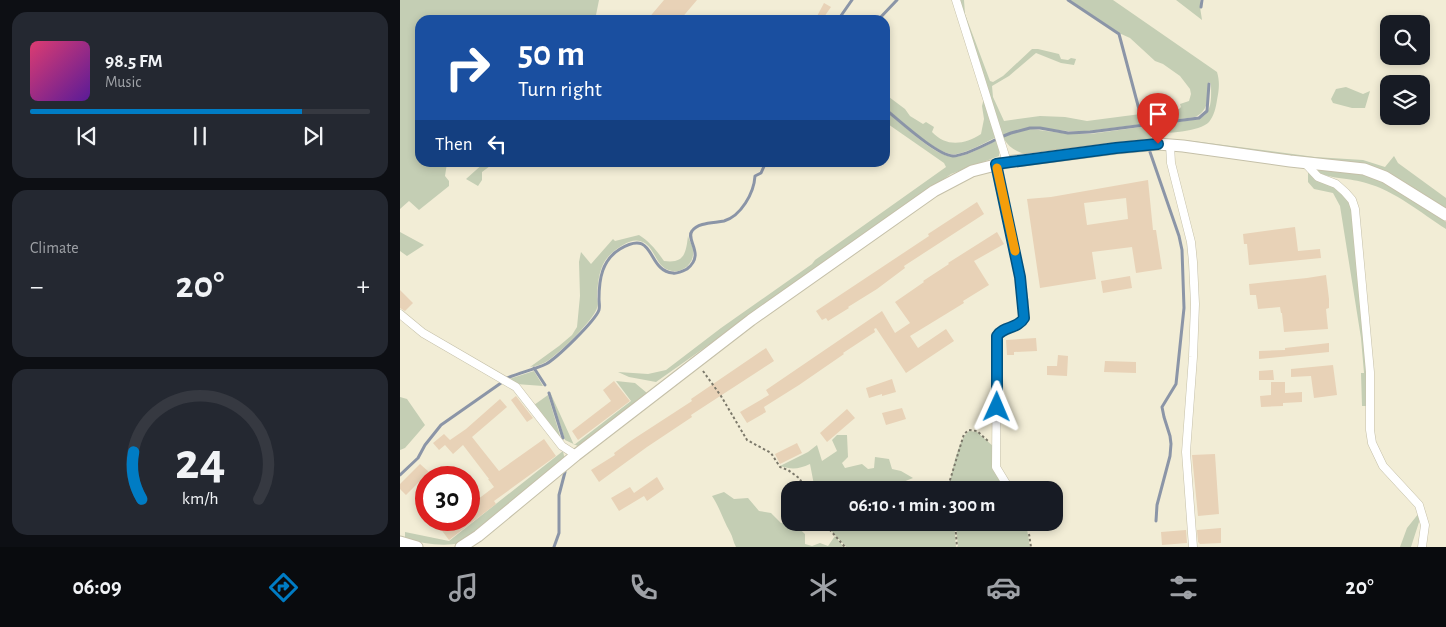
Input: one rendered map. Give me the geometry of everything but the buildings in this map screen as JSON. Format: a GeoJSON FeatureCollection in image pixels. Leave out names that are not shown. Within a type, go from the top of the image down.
{"type":"FeatureCollection","features":[{"type":"Feature","properties":{"kind":"main road"},"geometry":{"type":"LineString","coordinates":[[461,547],[478,536],[576,455],[751,320],[934,192],[963,174],[1008,162],[1116,148],[1170,145],[1358,168],[1375,172],[1446,215]]}},
{"type":"Feature","properties":{"kind":"main road"},"geometry":{"type":"LineString","coordinates":[[400,542],[417,547]]}},
{"type":"Feature","properties":{"kind":"street"},"geometry":{"type":"LineString","coordinates":[[956,0],[1008,162]]}},
{"type":"Feature","properties":{"kind":"street"},"geometry":{"type":"LineString","coordinates":[[1170,145],[1170,163],[1191,242],[1193,262],[1195,304],[1186,452],[1193,547]]}},
{"type":"Feature","properties":{"kind":"street"},"geometry":{"type":"LineString","coordinates":[[1305,163],[1318,177],[1336,184],[1345,192],[1352,200],[1355,209],[1370,372],[1370,430],[1372,443],[1383,466],[1419,505],[1425,525],[1422,547]]}},
{"type":"Feature","properties":{"kind":"street"},"geometry":{"type":"LineString","coordinates":[[996,164],[1020,277],[1024,318],[1019,325],[1002,331],[997,336],[996,467],[1005,481]]}},
{"type":"Feature","properties":{"kind":"street"},"geometry":{"type":"LineString","coordinates":[[400,314],[423,333],[516,387],[562,446],[576,455]]}},
{"type":"Feature","properties":{"kind":"path"},"geometry":{"type":"LineString","coordinates":[[697,362],[748,440],[771,453],[780,467],[788,470],[801,481]]}},
{"type":"Feature","properties":{"kind":"path"},"geometry":{"type":"LineString","coordinates":[[950,481],[964,434],[969,430],[977,431],[990,444],[996,447]]}},
{"type":"Feature","properties":{"kind":"path"},"geometry":{"type":"LineString","coordinates":[[831,531],[845,547]]}},
{"type":"Feature","properties":{"kind":"path"},"geometry":{"type":"LineString","coordinates":[[956,531],[957,547]]}},
{"type":"Feature","properties":{"kind":"path"},"geometry":{"type":"LineString","coordinates":[[1030,531],[1031,547]]}},
{"type":"Feature","properties":{"kind":"green space"},"geometry":{"type":"Polygon","coordinates":[[[400,0],[599,0],[596,15],[415,15],[415,167],[446,167],[445,176],[449,181],[449,186],[419,210],[409,201],[400,209],[400,0]]]}},
{"type":"Feature","properties":{"kind":"green space"},"geometry":{"type":"Polygon","coordinates":[[[958,0],[964,0],[965,14],[990,81],[993,82],[1003,76],[1032,49],[1059,54],[1061,59],[1076,59],[1074,65],[1061,63],[1036,53],[1009,76],[992,86],[993,97],[1004,121],[1040,116],[1065,117],[1087,121],[1179,109],[1181,107],[1180,104],[1189,101],[1190,89],[1180,76],[1163,64],[1155,61],[1130,38],[1119,33],[1070,0],[1113,0],[1217,72],[1218,93],[1214,111],[1209,122],[1190,130],[1152,134],[1151,138],[1193,141],[1315,157],[1363,160],[1385,167],[1394,156],[1398,163],[1446,198],[1446,209],[1394,177],[1300,159],[1199,144],[1025,154],[1012,148],[1003,137],[1031,129],[1069,134],[1090,134],[1199,119],[1209,109],[1211,84],[1209,82],[1208,84],[1208,99],[1205,107],[1195,117],[1089,131],[1067,131],[1031,127],[1002,135],[958,0]]]}},
{"type":"Feature","properties":{"kind":"green space"},"geometry":{"type":"Polygon","coordinates":[[[1176,0],[1200,0],[1202,20],[1176,0]]]}},
{"type":"Feature","properties":{"kind":"green space"},"geometry":{"type":"Polygon","coordinates":[[[1346,87],[1363,94],[1370,91],[1365,108],[1352,108],[1333,103],[1331,99],[1336,89],[1346,87]]]}},
{"type":"Feature","properties":{"kind":"green space"},"geometry":{"type":"Polygon","coordinates":[[[890,98],[905,109],[910,116],[923,124],[926,122],[934,127],[932,132],[937,137],[955,143],[975,138],[981,134],[984,119],[982,106],[984,98],[997,137],[967,151],[949,154],[930,144],[890,111],[890,98]]]}},
{"type":"Feature","properties":{"kind":"green space"},"geometry":{"type":"Polygon","coordinates":[[[890,114],[928,146],[946,156],[964,155],[998,140],[999,156],[951,174],[656,382],[629,377],[618,372],[648,374],[666,370],[721,328],[946,167],[944,163],[890,125],[890,114]]]}},
{"type":"Feature","properties":{"kind":"green space"},"geometry":{"type":"Polygon","coordinates":[[[479,167],[489,167],[482,172],[482,180],[478,186],[466,179],[479,167]]]}},
{"type":"Feature","properties":{"kind":"green space"},"geometry":{"type":"Polygon","coordinates":[[[1315,167],[1352,171],[1379,179],[1446,222],[1446,229],[1387,191],[1360,181],[1319,173],[1315,170],[1315,167]]]}},
{"type":"Feature","properties":{"kind":"green space"},"geometry":{"type":"Polygon","coordinates":[[[1308,170],[1341,192],[1353,211],[1368,374],[1367,406],[1362,406],[1361,373],[1364,373],[1361,338],[1340,206],[1333,193],[1314,189],[1308,182],[1308,170]]]}},
{"type":"Feature","properties":{"kind":"green space"},"geometry":{"type":"Polygon","coordinates":[[[400,232],[424,245],[407,256],[400,251],[400,232]]]}},
{"type":"Feature","properties":{"kind":"green space"},"geometry":{"type":"Polygon","coordinates":[[[639,235],[653,247],[664,261],[676,261],[683,256],[688,236],[693,250],[692,259],[688,266],[681,270],[672,271],[666,269],[645,243],[637,240],[629,242],[613,252],[608,256],[602,267],[598,285],[598,307],[589,321],[557,354],[542,364],[530,367],[572,335],[577,327],[581,252],[591,264],[613,239],[615,241],[639,235]]]}},
{"type":"Feature","properties":{"kind":"green space"},"geometry":{"type":"Polygon","coordinates":[[[534,371],[543,386],[516,384],[509,379],[534,371]]]}},
{"type":"Feature","properties":{"kind":"green space"},"geometry":{"type":"Polygon","coordinates":[[[616,381],[635,383],[647,393],[580,447],[575,445],[631,401],[616,381]]]}},
{"type":"Feature","properties":{"kind":"green space"},"geometry":{"type":"Polygon","coordinates":[[[550,392],[574,444],[565,440],[550,392]]]}},
{"type":"Feature","properties":{"kind":"green space"},"geometry":{"type":"Polygon","coordinates":[[[548,395],[561,439],[534,405],[548,395]]]}},
{"type":"Feature","properties":{"kind":"green space"},"geometry":{"type":"Polygon","coordinates":[[[400,397],[407,399],[425,425],[405,448],[400,450],[400,397]]]}},
{"type":"Feature","properties":{"kind":"green space"},"geometry":{"type":"Polygon","coordinates":[[[969,431],[977,432],[994,447],[993,462],[1004,481],[950,481],[958,450],[969,431]]]}},
{"type":"Feature","properties":{"kind":"green space"},"geometry":{"type":"Polygon","coordinates":[[[837,435],[847,435],[848,457],[842,463],[845,468],[862,464],[868,469],[874,468],[875,457],[889,459],[892,469],[901,471],[913,478],[906,481],[813,481],[810,464],[795,468],[780,466],[808,452],[817,445],[822,461],[837,451],[832,440],[837,435]]]}},
{"type":"Feature","properties":{"kind":"green space"},"geometry":{"type":"Polygon","coordinates":[[[563,451],[565,461],[480,527],[480,517],[563,451]]]}},
{"type":"Feature","properties":{"kind":"green space"},"geometry":{"type":"Polygon","coordinates":[[[724,492],[734,499],[748,498],[759,511],[771,513],[781,523],[781,531],[802,531],[805,534],[805,544],[812,546],[820,543],[828,546],[835,536],[844,547],[736,547],[712,496],[724,492]]]}},
{"type":"Feature","properties":{"kind":"green space"},"geometry":{"type":"Polygon","coordinates":[[[1419,513],[1420,519],[1411,547],[1400,547],[1407,528],[1419,513]]]}},
{"type":"Feature","properties":{"kind":"green space"},"geometry":{"type":"Polygon","coordinates":[[[462,531],[475,531],[460,543],[439,545],[405,539],[405,532],[449,541],[462,531]]]}},
{"type":"Feature","properties":{"kind":"green space"},"geometry":{"type":"Polygon","coordinates":[[[831,531],[955,531],[956,547],[846,547],[831,531]]]}},
{"type":"Feature","properties":{"kind":"green space"},"geometry":{"type":"Polygon","coordinates":[[[957,531],[1027,531],[1030,547],[958,547],[957,531]]]}},
{"type":"Feature","properties":{"kind":"waterway"},"geometry":{"type":"LineString","coordinates":[[842,15],[852,0]]}},
{"type":"Feature","properties":{"kind":"waterway"},"geometry":{"type":"LineString","coordinates":[[883,15],[897,0]]}},
{"type":"Feature","properties":{"kind":"waterway"},"geometry":{"type":"LineString","coordinates":[[1068,0],[1119,34],[1140,113]]}},
{"type":"Feature","properties":{"kind":"waterway"},"geometry":{"type":"LineString","coordinates":[[1201,7],[1202,0]]}},
{"type":"Feature","properties":{"kind":"waterway"},"geometry":{"type":"LineString","coordinates":[[1001,137],[1030,128],[1068,133],[1090,132],[1199,118],[1207,111],[1209,84]]}},
{"type":"Feature","properties":{"kind":"waterway"},"geometry":{"type":"LineString","coordinates":[[890,113],[928,144],[937,150],[953,156],[963,154],[997,139]]}},
{"type":"Feature","properties":{"kind":"waterway"},"geometry":{"type":"LineString","coordinates":[[1150,152],[1179,236],[1182,250],[1184,308],[1176,384],[1162,407],[1171,444],[1170,456],[1157,505],[1156,521]]}},
{"type":"Feature","properties":{"kind":"waterway"},"geometry":{"type":"LineString","coordinates":[[507,378],[546,364],[567,347],[591,322],[599,310],[600,284],[605,264],[620,249],[640,243],[645,246],[658,265],[664,270],[675,273],[687,269],[695,258],[691,239],[692,231],[698,226],[724,221],[736,214],[746,203],[752,190],[755,176],[761,173],[764,167]]}},
{"type":"Feature","properties":{"kind":"waterway"},"geometry":{"type":"LineString","coordinates":[[534,368],[545,385]]}},
{"type":"Feature","properties":{"kind":"waterway"},"geometry":{"type":"LineString","coordinates":[[400,475],[418,458],[425,445],[441,425],[501,383]]}},
{"type":"Feature","properties":{"kind":"waterway"},"geometry":{"type":"LineString","coordinates":[[549,393],[563,438]]}},
{"type":"Feature","properties":{"kind":"waterway"},"geometry":{"type":"LineString","coordinates":[[554,547],[559,533],[559,495],[565,472]]}},
{"type":"Feature","properties":{"kind":"slow traffic"},"geometry":{"type":"LineString","coordinates":[[997,168],[1015,251]]}},
{"type":"Feature","properties":{"kind":"route"},"geometry":{"type":"LineString","coordinates":[[997,407],[997,336],[998,333],[1019,325],[1023,321],[1024,301],[996,164],[1158,144]]}}]}
